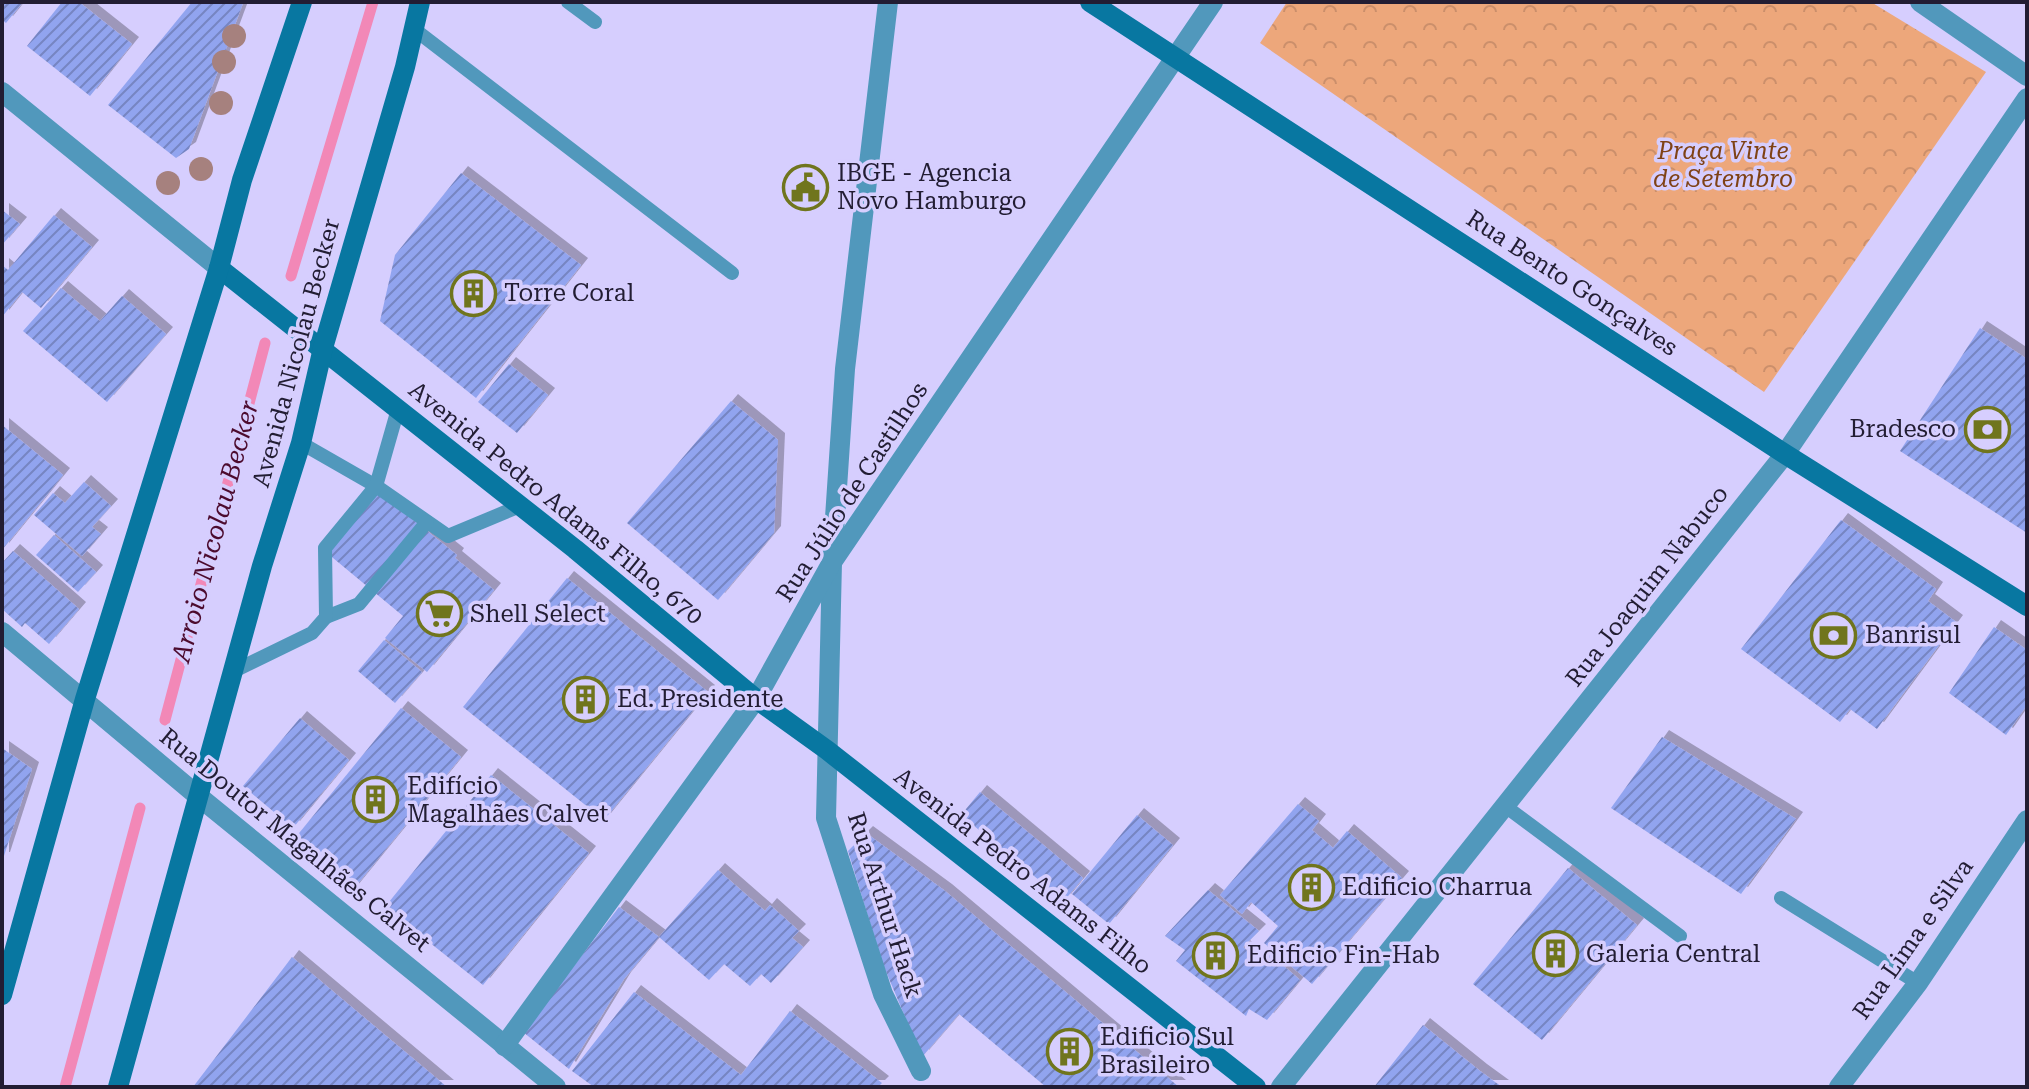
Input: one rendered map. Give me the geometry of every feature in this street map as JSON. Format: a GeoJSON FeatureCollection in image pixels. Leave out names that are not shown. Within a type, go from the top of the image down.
{"type":"FeatureCollection","features":[{"type":"Feature","properties":{"kind":"main road"},"geometry":{"type":"LineString","coordinates":[[2,995],[85,699],[219,268],[242,180],[302,2]]}},
{"type":"Feature","properties":{"kind":"main road","name":"Avenida Nicolau Becker"},"geometry":{"type":"LineString","coordinates":[[118,1087],[262,566],[301,443],[323,348],[405,67],[420,2]]}},
{"type":"Feature","properties":{"kind":"main road","name":"Rua Bento Gonçalves"},"geometry":{"type":"LineString","coordinates":[[1090,2],[1176,55],[1785,454],[2027,606]]}},
{"type":"Feature","properties":{"kind":"main road"},"geometry":{"type":"LineString","coordinates":[[219,268],[323,348]]}},
{"type":"Feature","properties":{"kind":"main road","name":"Avenida Pedro Adams Filho, 670"},"geometry":{"type":"LineString","coordinates":[[323,348],[756,699]]}},
{"type":"Feature","properties":{"kind":"main road","name":"Avenida Pedro Adams Filho"},"geometry":{"type":"LineString","coordinates":[[756,699],[827,750],[1256,1087]]}},
{"type":"Feature","properties":{"kind":"street","name":"Rua Arthur Hack"},"geometry":{"type":"LineString","coordinates":[[888,2],[845,369],[832,562],[826,818],[883,994],[921,1071]]}},
{"type":"Feature","properties":{"kind":"street","name":"Rua Júlio de Castilhos"},"geometry":{"type":"LineString","coordinates":[[504,1046],[756,699],[832,562],[1213,2]]}},
{"type":"Feature","properties":{"kind":"street"},"geometry":{"type":"LineString","coordinates":[[1920,2],[2027,76]]}},
{"type":"Feature","properties":{"kind":"street"},"geometry":{"type":"LineString","coordinates":[[2,92],[219,268]]}},
{"type":"Feature","properties":{"kind":"street","name":"Rua Joaquim Nabuco"},"geometry":{"type":"LineString","coordinates":[[1281,1087],[1785,454],[2027,98]]}},
{"type":"Feature","properties":{"kind":"street","name":"Rua Doutor Magalhães Calvet"},"geometry":{"type":"LineString","coordinates":[[2,632],[556,1087]]}},
{"type":"Feature","properties":{"kind":"street","name":"Rua Lima e Silva"},"geometry":{"type":"LineString","coordinates":[[1839,1087],[1918,983],[2027,820]]}},
{"type":"Feature","properties":{"kind":"lane"},"geometry":{"type":"LineString","coordinates":[[568,2],[595,22]]}},
{"type":"Feature","properties":{"kind":"lane"},"geometry":{"type":"LineString","coordinates":[[414,29],[732,273]]}},
{"type":"Feature","properties":{"kind":"lane"},"geometry":{"type":"LineString","coordinates":[[326,617],[325,548],[376,486],[398,409]]}},
{"type":"Feature","properties":{"kind":"lane"},"geometry":{"type":"LineString","coordinates":[[301,443],[376,486],[448,536],[520,506]]}},
{"type":"Feature","properties":{"kind":"lane"},"geometry":{"type":"LineString","coordinates":[[232,672],[312,633],[326,617],[359,604],[427,522]]}},
{"type":"Feature","properties":{"kind":"lane"},"geometry":{"type":"LineString","coordinates":[[1505,806],[1680,936]]}},
{"type":"Feature","properties":{"kind":"lane"},"geometry":{"type":"LineString","coordinates":[[1781,898],[1918,983]]}},
{"type":"Feature","properties":{"kind":"green space","name":"Praça Vinte de Setembro"},"geometry":{"type":"Polygon","coordinates":[[[1287,2],[1871,2],[1986,72],[1764,392],[1260,43],[1287,2]]]}},
{"type":"Feature","properties":{"kind":"building"},"geometry":{"type":"Polygon","coordinates":[[[2,2],[23,2],[6,23],[2,20],[2,2]]]}},
{"type":"Feature","properties":{"kind":"building"},"geometry":{"type":"Polygon","coordinates":[[[62,2],[79,2],[132,44],[90,96],[27,46],[62,2]]]}},
{"type":"Feature","properties":{"kind":"building"},"geometry":{"type":"Polygon","coordinates":[[[192,2],[243,3],[189,149],[176,158],[108,105],[192,2]]]}},
{"type":"Feature","properties":{"kind":"building","name":"Torre Coral"},"geometry":{"type":"Polygon","coordinates":[[[461,173],[581,265],[476,398],[380,321],[395,255],[461,173]]]}},
{"type":"Feature","properties":{"kind":"building"},"geometry":{"type":"Polygon","coordinates":[[[2,210],[20,224],[2,245],[2,210]]]}},
{"type":"Feature","properties":{"kind":"building"},"geometry":{"type":"Polygon","coordinates":[[[54,215],[92,247],[41,308],[22,292],[2,317],[2,265],[8,270],[54,215]]]}},
{"type":"Feature","properties":{"kind":"building"},"geometry":{"type":"Polygon","coordinates":[[[61,288],[100,321],[122,296],[166,334],[107,402],[23,331],[61,288]]]}},
{"type":"Feature","properties":{"kind":"building"},"geometry":{"type":"Polygon","coordinates":[[[1980,328],[2027,359],[2027,533],[1900,451],[1980,328]]]}},
{"type":"Feature","properties":{"kind":"building"},"geometry":{"type":"Polygon","coordinates":[[[509,364],[548,395],[517,433],[478,402],[509,364]]]}},
{"type":"Feature","properties":{"kind":"building"},"geometry":{"type":"Polygon","coordinates":[[[731,401],[778,440],[774,533],[718,600],[627,523],[731,401]]]}},
{"type":"Feature","properties":{"kind":"building"},"geometry":{"type":"Polygon","coordinates":[[[2,425],[63,475],[2,550],[2,425]]]}},
{"type":"Feature","properties":{"kind":"building"},"geometry":{"type":"Polygon","coordinates":[[[84,482],[111,506],[92,527],[101,534],[82,556],[34,515],[53,493],[65,503],[84,482]]]}},
{"type":"Feature","properties":{"kind":"building"},"geometry":{"type":"Polygon","coordinates":[[[377,491],[457,555],[455,558],[494,590],[427,672],[385,638],[403,616],[327,553],[377,491]]]}},
{"type":"Feature","properties":{"kind":"building"},"geometry":{"type":"Polygon","coordinates":[[[1841,520],[1936,589],[1928,601],[1956,622],[1877,729],[1850,709],[1840,722],[1741,649],[1841,520]]]}},
{"type":"Feature","properties":{"kind":"building"},"geometry":{"type":"Polygon","coordinates":[[[54,535],[96,572],[78,592],[36,555],[54,535]]]}},
{"type":"Feature","properties":{"kind":"building"},"geometry":{"type":"Polygon","coordinates":[[[13,551],[79,609],[49,644],[25,623],[22,627],[2,609],[2,563],[13,551]]]}},
{"type":"Feature","properties":{"kind":"building","name":"Ed. Presidente"},"geometry":{"type":"Polygon","coordinates":[[[567,578],[708,692],[604,820],[463,707],[567,578]]]}},
{"type":"Feature","properties":{"kind":"building"},"geometry":{"type":"Polygon","coordinates":[[[1994,627],[2027,650],[2027,705],[2006,735],[1949,693],[1994,627]]]}},
{"type":"Feature","properties":{"kind":"building"},"geometry":{"type":"Polygon","coordinates":[[[384,640],[422,672],[395,703],[358,671],[384,640]]]}},
{"type":"Feature","properties":{"kind":"building","name":"Edifício Magalhães Calvet"},"geometry":{"type":"Polygon","coordinates":[[[401,708],[461,757],[351,892],[291,843],[401,708]]]}},
{"type":"Feature","properties":{"kind":"building"},"geometry":{"type":"Polygon","coordinates":[[[300,718],[349,760],[293,828],[243,786],[300,718]]]}},
{"type":"Feature","properties":{"kind":"building"},"geometry":{"type":"Polygon","coordinates":[[[1662,737],[1796,819],[1741,894],[1611,808],[1662,737]]]}},
{"type":"Feature","properties":{"kind":"building"},"geometry":{"type":"Polygon","coordinates":[[[2,748],[32,769],[3,859],[2,859],[2,748]]]}},
{"type":"Feature","properties":{"kind":"building"},"geometry":{"type":"Polygon","coordinates":[[[491,775],[589,853],[483,985],[385,907],[491,775]]]}},
{"type":"Feature","properties":{"kind":"building"},"geometry":{"type":"Polygon","coordinates":[[[980,792],[1083,878],[1064,901],[961,815],[980,792]]]}},
{"type":"Feature","properties":{"kind":"building","name":"Edificio Charrua"},"geometry":{"type":"Polygon","coordinates":[[[1298,804],[1319,821],[1312,830],[1333,848],[1347,831],[1402,878],[1312,984],[1264,943],[1278,926],[1251,902],[1242,914],[1220,895],[1298,804]]]}},
{"type":"Feature","properties":{"kind":"building"},"geometry":{"type":"Polygon","coordinates":[[[1137,815],[1173,845],[1109,924],[1072,894],[1137,815]]]}},
{"type":"Feature","properties":{"kind":"building"},"geometry":{"type":"Polygon","coordinates":[[[866,833],[945,891],[1179,1087],[1046,1087],[959,1014],[922,1057],[882,962],[848,851],[866,833]]]}},
{"type":"Feature","properties":{"kind":"building","name":"Galeria Central"},"geometry":{"type":"Polygon","coordinates":[[[1568,868],[1637,925],[1542,1040],[1473,984],[1568,868]]]}},
{"type":"Feature","properties":{"kind":"building"},"geometry":{"type":"Polygon","coordinates":[[[718,870],[765,911],[770,905],[799,931],[792,938],[803,947],[771,983],[761,974],[750,986],[724,964],[709,980],[659,937],[718,870]]]}},
{"type":"Feature","properties":{"kind":"building","name":"Edificio Fin-Hab"},"geometry":{"type":"Polygon","coordinates":[[[1208,890],[1259,931],[1243,947],[1256,959],[1264,949],[1300,980],[1267,1020],[1249,1009],[1246,1016],[1176,961],[1185,950],[1165,936],[1208,890]]]}},
{"type":"Feature","properties":{"kind":"building"},"geometry":{"type":"Polygon","coordinates":[[[619,907],[659,937],[624,979],[569,1069],[523,1032],[619,907]]]}},
{"type":"Feature","properties":{"kind":"building"},"geometry":{"type":"Polygon","coordinates":[[[292,957],[410,1056],[447,1087],[193,1087],[292,957]]]}},
{"type":"Feature","properties":{"kind":"building"},"geometry":{"type":"Polygon","coordinates":[[[634,992],[741,1075],[790,1011],[882,1083],[878,1087],[594,1087],[572,1071],[634,992]]]}},
{"type":"Feature","properties":{"kind":"building"},"geometry":{"type":"Polygon","coordinates":[[[1423,1025],[1480,1071],[1502,1087],[1374,1087],[1423,1025]]]}},
{"type":"Feature","properties":{"kind":"waterway","name":"Arroio Nicolau Becker"},"geometry":{"type":"LineString","coordinates":[[291,276],[373,2]]}},
{"type":"Feature","properties":{"kind":"waterway","name":"Arroio Nicolau Becker"},"geometry":{"type":"LineString","coordinates":[[165,720],[265,343]]}},
{"type":"Feature","properties":{"kind":"waterway","name":"Arroio Nicolau Becker"},"geometry":{"type":"LineString","coordinates":[[65,1087],[140,808]]}},
{"type":"Feature","properties":{"kind":"place","name":"IBGE - Agencia Novo Hamburgo"},"geometry":{"type":"Point","coordinates":[806,187]}},
{"type":"Feature","properties":{"kind":"place","name":"Torre Coral"},"geometry":{"type":"Point","coordinates":[473,293]}},
{"type":"Feature","properties":{"kind":"place","name":"Bradesco"},"geometry":{"type":"Point","coordinates":[1987,429]}},
{"type":"Feature","properties":{"kind":"place","name":"Shell Select"},"geometry":{"type":"Point","coordinates":[439,614]}},
{"type":"Feature","properties":{"kind":"place","name":"Banrisul"},"geometry":{"type":"Point","coordinates":[1834,635]}},
{"type":"Feature","properties":{"kind":"place","name":"Ed. Presidente"},"geometry":{"type":"Point","coordinates":[586,699]}},
{"type":"Feature","properties":{"kind":"place","name":"Edifício Magalhães Calvet"},"geometry":{"type":"Point","coordinates":[376,800]}},
{"type":"Feature","properties":{"kind":"place","name":"Edificio Charrua"},"geometry":{"type":"Point","coordinates":[1311,887]}},
{"type":"Feature","properties":{"kind":"place","name":"Galeria Central"},"geometry":{"type":"Point","coordinates":[1555,954]}},
{"type":"Feature","properties":{"kind":"place","name":"Edificio Fin-Hab"},"geometry":{"type":"Point","coordinates":[1216,955]}},
{"type":"Feature","properties":{"kind":"place","name":"Edificio Sul Brasileiro"},"geometry":{"type":"Point","coordinates":[1069,1051]}}]}
